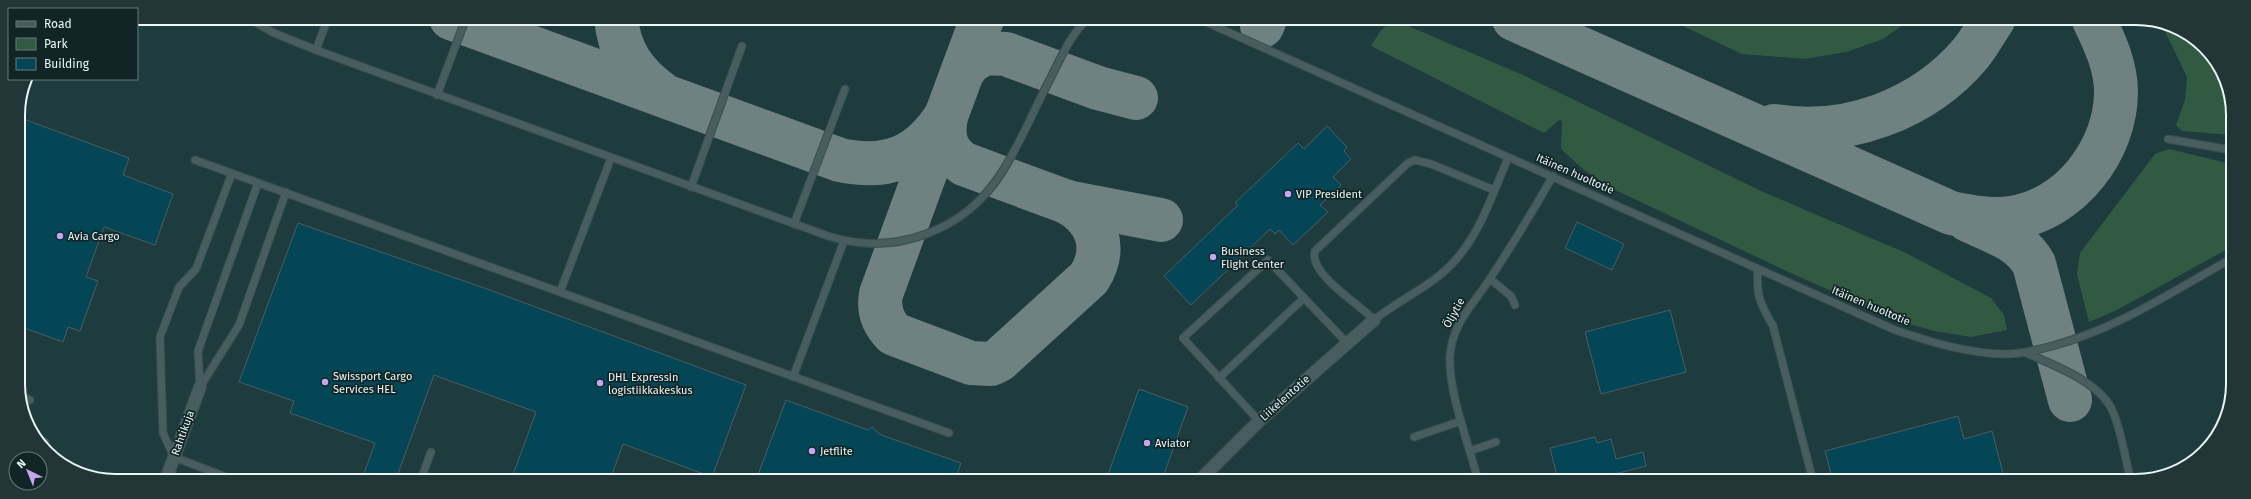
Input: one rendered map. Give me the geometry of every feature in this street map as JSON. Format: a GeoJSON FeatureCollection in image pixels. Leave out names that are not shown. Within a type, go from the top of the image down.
{"type":"FeatureCollection","features":[{"type":"Feature","properties":{"kind":"street","name":"Liikelentotie"},"geometry":{"type":"LineString","coordinates":[[1206,474],[1259,421],[1374,320]]}},
{"type":"Feature","properties":{"kind":"street","name":"Rahtikuja"},"geometry":{"type":"LineString","coordinates":[[168,474],[200,387]]}},
{"type":"Feature","properties":{"kind":"lane"},"geometry":{"type":"LineString","coordinates":[[260,25],[274,33],[316,50],[437,95],[794,224],[844,241],[863,244],[884,244],[922,236],[962,216],[978,203],[1003,171],[1061,60],[1074,37],[1083,25]]}},
{"type":"Feature","properties":{"kind":"lane"},"geometry":{"type":"LineString","coordinates":[[316,50],[325,25]]}},
{"type":"Feature","properties":{"kind":"lane"},"geometry":{"type":"LineString","coordinates":[[437,95],[463,25]]}},
{"type":"Feature","properties":{"kind":"lane","name":"Itäinen huoltotie"},"geometry":{"type":"LineString","coordinates":[[1212,25],[1895,330],[1938,345],[1984,352],[2026,352],[2079,339],[2122,320],[2226,262]]}},
{"type":"Feature","properties":{"kind":"lane"},"geometry":{"type":"LineString","coordinates":[[691,187],[742,46]]}},
{"type":"Feature","properties":{"kind":"lane"},"geometry":{"type":"LineString","coordinates":[[794,224],[845,89]]}},
{"type":"Feature","properties":{"kind":"lane"},"geometry":{"type":"LineString","coordinates":[[2168,139],[2226,149]]}},
{"type":"Feature","properties":{"kind":"lane"},"geometry":{"type":"LineString","coordinates":[[560,292],[611,158]]}},
{"type":"Feature","properties":{"kind":"lane"},"geometry":{"type":"LineString","coordinates":[[1494,190],[1431,164],[1415,160],[1408,163],[1315,251],[1313,257],[1315,265],[1341,292],[1366,310],[1374,320],[1440,275],[1455,261],[1471,241],[1483,220],[1508,158]]}},
{"type":"Feature","properties":{"kind":"lane"},"geometry":{"type":"LineString","coordinates":[[195,160],[949,433]]}},
{"type":"Feature","properties":{"kind":"lane"},"geometry":{"type":"LineString","coordinates":[[218,474],[174,457],[163,433],[160,337],[179,287],[196,269],[232,173]]}},
{"type":"Feature","properties":{"kind":"lane","name":"Öljytie"},"geometry":{"type":"LineString","coordinates":[[1476,474],[1461,421],[1451,372],[1452,344],[1461,318],[1490,279],[1530,216],[1553,176]]}},
{"type":"Feature","properties":{"kind":"lane"},"geometry":{"type":"LineString","coordinates":[[200,387],[198,351],[258,183]]}},
{"type":"Feature","properties":{"kind":"lane"},"geometry":{"type":"LineString","coordinates":[[200,387],[239,325],[286,192]]}},
{"type":"Feature","properties":{"kind":"lane"},"geometry":{"type":"LineString","coordinates":[[793,376],[844,241]]}},
{"type":"Feature","properties":{"kind":"lane"},"geometry":{"type":"LineString","coordinates":[[1259,421],[1183,338],[1268,260],[1347,343]]}},
{"type":"Feature","properties":{"kind":"lane"},"geometry":{"type":"LineString","coordinates":[[1758,269],[1756,289],[1761,304],[1773,326],[1811,474]]}},
{"type":"Feature","properties":{"kind":"lane"},"geometry":{"type":"LineString","coordinates":[[1490,279],[1511,296],[1514,305]]}},
{"type":"Feature","properties":{"kind":"lane"},"geometry":{"type":"LineString","coordinates":[[1220,378],[1304,298]]}},
{"type":"Feature","properties":{"kind":"lane"},"geometry":{"type":"LineString","coordinates":[[2026,352],[2068,372],[2101,395],[2113,411],[2129,474]]}},
{"type":"Feature","properties":{"kind":"lane"},"geometry":{"type":"LineString","coordinates":[[1414,437],[1461,421]]}},
{"type":"Feature","properties":{"kind":"lane"},"geometry":{"type":"LineString","coordinates":[[1470,451],[1496,442]]}},
{"type":"Feature","properties":{"kind":"lane"},"geometry":{"type":"LineString","coordinates":[[422,474],[431,452]]}},
{"type":"Feature","properties":{"kind":"shaded area"},"geometry":{"type":"Polygon","coordinates":[[[138,25],[2142,25],[2176,34],[2200,51],[2214,70],[2219,80],[2224,97],[2226,115],[2225,396],[2219,419],[2214,429],[2204,443],[2195,452],[2171,467],[2142,474],[103,473],[80,467],[70,462],[51,448],[34,424],[27,402],[25,390],[25,109],[32,80],[138,80],[138,25]]]}},
{"type":"Feature","properties":{"kind":"green space"},"geometry":{"type":"Polygon","coordinates":[[[1388,25],[1406,25],[1523,75],[1761,191],[1906,253],[1991,298],[2004,315],[2007,330],[1971,337],[1934,331],[1900,321],[1795,275],[1607,186],[1584,170],[1561,149],[1562,121],[1559,120],[1544,133],[1371,46],[1381,30],[1388,25]]]}},
{"type":"Feature","properties":{"kind":"green space"},"geometry":{"type":"Polygon","coordinates":[[[1681,25],[1903,25],[1883,39],[1846,52],[1805,59],[1742,54],[1681,25]]]}},
{"type":"Feature","properties":{"kind":"green space"},"geometry":{"type":"Polygon","coordinates":[[[2164,30],[2176,34],[2200,51],[2214,70],[2219,80],[2224,97],[2226,135],[2182,131],[2176,125],[2185,100],[2187,77],[2164,30]]]}},
{"type":"Feature","properties":{"kind":"green space"},"geometry":{"type":"Polygon","coordinates":[[[2169,149],[2226,163],[2226,250],[2117,310],[2089,322],[2077,274],[2080,253],[2155,154],[2169,149]]]}},
{"type":"Feature","properties":{"kind":"building","name":"Avia Cargo"},"geometry":{"type":"Polygon","coordinates":[[[25,120],[129,158],[123,175],[173,194],[155,245],[104,227],[86,277],[98,281],[80,331],[68,327],[63,342],[25,328],[25,120]]]}},
{"type":"Feature","properties":{"kind":"building","name":"VIP President"},"geometry":{"type":"Polygon","coordinates":[[[1327,126],[1347,147],[1344,151],[1351,159],[1333,177],[1341,185],[1320,205],[1328,212],[1293,245],[1279,230],[1275,234],[1270,229],[1191,305],[1164,276],[1238,205],[1235,203],[1298,143],[1304,149],[1327,126]]]}},
{"type":"Feature","properties":{"kind":"building"},"geometry":{"type":"Polygon","coordinates":[[[1577,222],[1624,244],[1612,270],[1565,248],[1577,222]]]}},
{"type":"Feature","properties":{"kind":"building"},"geometry":{"type":"Polygon","coordinates":[[[298,223],[487,289],[746,385],[713,474],[704,474],[623,444],[612,474],[513,474],[536,412],[434,375],[398,474],[364,474],[375,443],[290,413],[294,401],[239,382],[298,223]]]}},
{"type":"Feature","properties":{"kind":"building"},"geometry":{"type":"Polygon","coordinates":[[[1670,310],[1686,372],[1601,394],[1585,332],[1670,310]]]}},
{"type":"Feature","properties":{"kind":"building","name":"Aviator"},"geometry":{"type":"Polygon","coordinates":[[[1139,389],[1188,407],[1164,474],[1108,474],[1139,389]]]}},
{"type":"Feature","properties":{"kind":"building","name":"Jetflite"},"geometry":{"type":"Polygon","coordinates":[[[786,400],[868,430],[872,427],[884,436],[961,463],[957,474],[758,474],[786,400]]]}},
{"type":"Feature","properties":{"kind":"building"},"geometry":{"type":"Polygon","coordinates":[[[1958,416],[1964,439],[1992,431],[2003,474],[1831,474],[1825,451],[1958,416]]]}},
{"type":"Feature","properties":{"kind":"building"},"geometry":{"type":"Polygon","coordinates":[[[1595,437],[1597,443],[1611,439],[1616,459],[1643,452],[1646,466],[1615,474],[1556,474],[1550,448],[1595,437]]]}},
{"type":"Feature","properties":{"kind":"taxiway"},"geometry":{"type":"LineString","coordinates":[[470,25],[840,160],[857,163],[887,162],[900,158],[925,142],[936,130],[946,116],[980,25]]}},
{"type":"Feature","properties":{"kind":"taxiway"},"geometry":{"type":"LineString","coordinates":[[617,25],[621,41],[630,61],[643,78],[661,93]]}},
{"type":"Feature","properties":{"kind":"taxiway"},"geometry":{"type":"LineString","coordinates":[[1528,25],[1951,213],[1988,219],[2011,218],[2032,213],[2052,203],[2070,190],[2086,174],[2098,155],[2108,135],[2114,114],[2116,82],[2106,46],[2096,25]]}},
{"type":"Feature","properties":{"kind":"taxiway"},"geometry":{"type":"LineString","coordinates":[[1774,126],[1801,129],[1829,128],[1856,123],[1882,115],[1907,104],[1931,90],[1952,73],[1971,53],[1990,25]]}},
{"type":"Feature","properties":{"kind":"taxiway"},"geometry":{"type":"LineString","coordinates":[[963,71],[970,62],[985,53],[1006,54],[1098,88],[1136,98]]}},
{"type":"Feature","properties":{"kind":"taxiway"},"geometry":{"type":"LineString","coordinates":[[946,116],[945,138],[947,144],[953,155],[964,164],[1067,202],[1161,220]]}},
{"type":"Feature","properties":{"kind":"taxiway"},"geometry":{"type":"LineString","coordinates":[[943,124],[881,294],[880,305],[882,316],[894,334],[971,363],[991,364],[999,360],[1089,278],[1095,267],[1098,256],[1098,245],[1092,225],[1086,216],[1067,202]]}},
{"type":"Feature","properties":{"kind":"taxiway"},"geometry":{"type":"LineString","coordinates":[[1968,220],[2014,242],[2028,255],[2034,264],[2070,400]]}},
{"type":"Feature","properties":{"kind":"place","name":"VIP President"},"geometry":{"type":"Point","coordinates":[1288,194]}},
{"type":"Feature","properties":{"kind":"place","name":"Avia Cargo"},"geometry":{"type":"Point","coordinates":[60,236]}},
{"type":"Feature","properties":{"kind":"place","name":"Business Flight Center"},"geometry":{"type":"Point","coordinates":[1213,257]}},
{"type":"Feature","properties":{"kind":"place","name":"Swissport Cargo Services HEL"},"geometry":{"type":"Point","coordinates":[325,382]}},
{"type":"Feature","properties":{"kind":"place","name":"DHL Expressin logistiikkakeskus"},"geometry":{"type":"Point","coordinates":[600,383]}},
{"type":"Feature","properties":{"kind":"place","name":"Aviator"},"geometry":{"type":"Point","coordinates":[1147,443]}},
{"type":"Feature","properties":{"kind":"place","name":"Jetflite"},"geometry":{"type":"Point","coordinates":[812,451]}}]}
